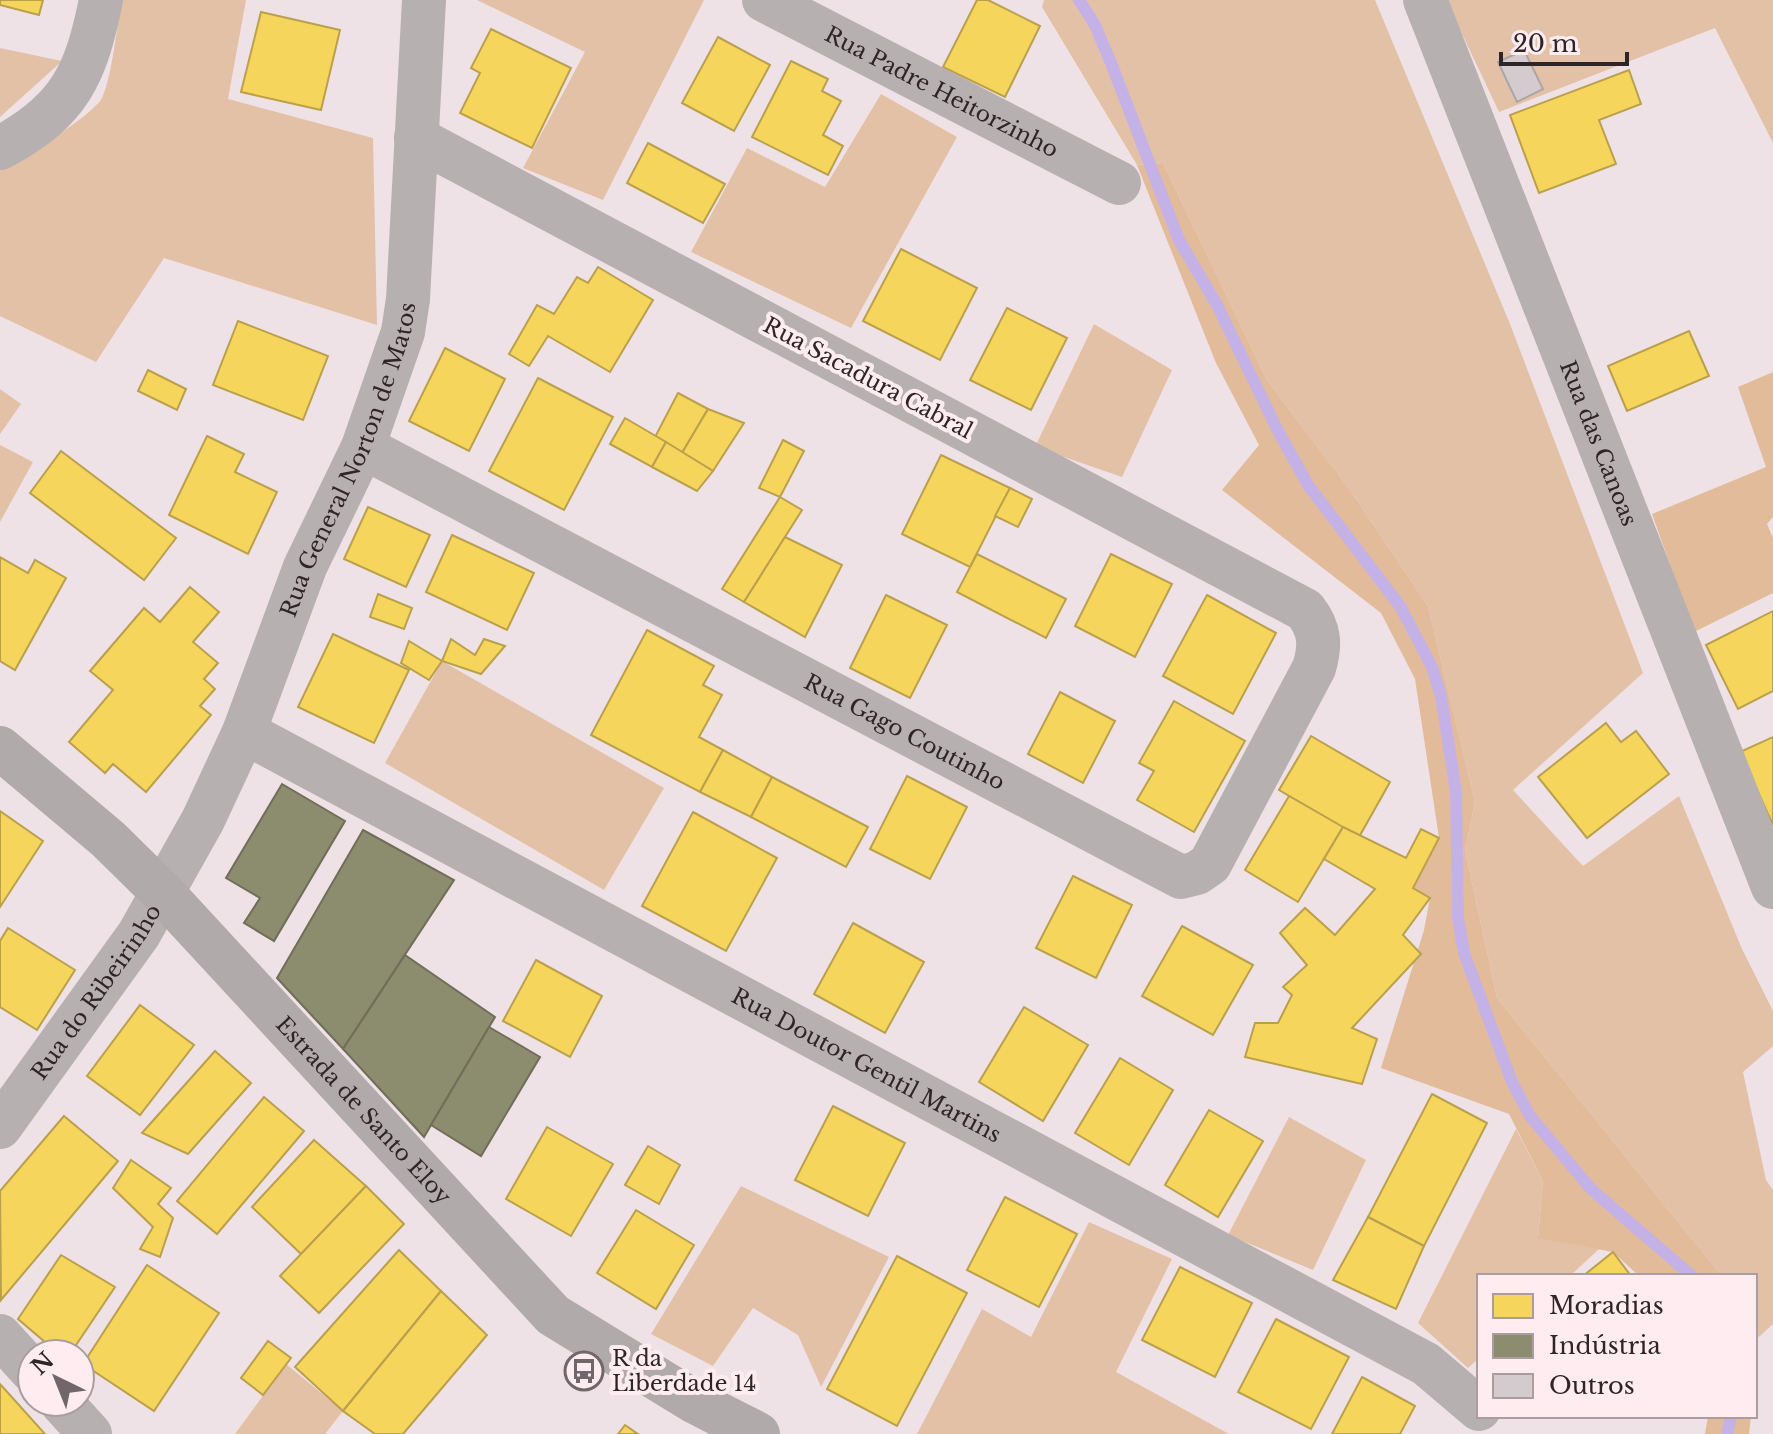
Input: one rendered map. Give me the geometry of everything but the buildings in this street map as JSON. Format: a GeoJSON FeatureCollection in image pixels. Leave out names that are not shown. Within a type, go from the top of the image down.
{"type":"FeatureCollection","features":[{"type":"Feature","properties":{"kind":"main road","name":"Estrada de Santo Eloy"},"geometry":{"type":"LineString","coordinates":[[0,748],[108,839],[163,893],[553,1315],[695,1402],[758,1434]]}},
{"type":"Feature","properties":{"kind":"street"},"geometry":{"type":"LineString","coordinates":[[0,148],[21,137],[72,89],[84,69],[101,0]]}},
{"type":"Feature","properties":{"kind":"street","name":"Rua General Norton de Matos"},"geometry":{"type":"LineString","coordinates":[[163,893],[203,820],[244,732],[305,567],[363,447],[403,332],[412,252],[424,0]]}},
{"type":"Feature","properties":{"kind":"street","name":"Rua Padre Heitorzinho"},"geometry":{"type":"LineString","coordinates":[[764,0],[1119,183]]}},
{"type":"Feature","properties":{"kind":"street","name":"Rua das Canoas"},"geometry":{"type":"LineString","coordinates":[[1425,0],[1773,887]]}},
{"type":"Feature","properties":{"kind":"street","name":"Rua Sacadura Cabral"},"geometry":{"type":"LineString","coordinates":[[416,138],[1305,610],[1316,624]]}},
{"type":"Feature","properties":{"kind":"street","name":"Rua Gago Coutinho"},"geometry":{"type":"LineString","coordinates":[[363,447],[1181,877],[1197,873],[1210,864],[1316,660],[1319,637],[1316,624]]}},
{"type":"Feature","properties":{"kind":"street","name":"Rua Doutor Gentil Martins"},"geometry":{"type":"LineString","coordinates":[[244,732],[1426,1364],[1477,1407]]}},
{"type":"Feature","properties":{"kind":"street","name":"Rua do Ribeirinho"},"geometry":{"type":"LineString","coordinates":[[0,1127],[139,934],[163,893]]}},
{"type":"Feature","properties":{"kind":"street"},"geometry":{"type":"LineString","coordinates":[[0,1336],[16,1354]]}},
{"type":"Feature","properties":{"kind":"street"},"geometry":{"type":"LineString","coordinates":[[76,1418],[90,1434]]}},
{"type":"Feature","properties":{"kind":"street"},"geometry":{"type":"LineString","coordinates":[[1487,1418],[1501,1434]]}},
{"type":"Feature","properties":{"kind":"shaded area"},"geometry":{"type":"Polygon","coordinates":[[[122,0],[246,0],[228,99],[373,138],[377,325],[164,258],[96,362],[0,316],[0,168],[71,126],[102,98],[122,0]]]}},
{"type":"Feature","properties":{"kind":"shaded area"},"geometry":{"type":"Polygon","coordinates":[[[477,0],[704,0],[603,200],[523,168],[585,52],[477,0]]]}},
{"type":"Feature","properties":{"kind":"shaded area"},"geometry":{"type":"Polygon","coordinates":[[[1044,0],[1375,0],[1510,324],[1643,673],[1513,790],[1583,866],[1679,796],[1742,949],[1773,1011],[1773,1046],[1743,1072],[1766,1180],[1773,1190],[1773,1324],[1759,1337],[1757,1274],[1720,1274],[1497,998],[1465,850],[1475,802],[1428,606],[1348,487],[1267,380],[1163,163],[1137,165],[1042,7],[1044,0]]]}},
{"type":"Feature","properties":{"kind":"shaded area"},"geometry":{"type":"Polygon","coordinates":[[[1446,0],[1773,0],[1773,143],[1715,28],[1499,112],[1446,0]]]}},
{"type":"Feature","properties":{"kind":"shaded area"},"geometry":{"type":"Polygon","coordinates":[[[0,48],[62,61],[0,117],[0,48]]]}},
{"type":"Feature","properties":{"kind":"shaded area"},"geometry":{"type":"Polygon","coordinates":[[[881,94],[957,137],[851,328],[691,252],[747,148],[825,187],[881,94]]]}},
{"type":"Feature","properties":{"kind":"shaded area"},"geometry":{"type":"Polygon","coordinates":[[[1163,163],[1267,380],[1348,487],[1428,606],[1475,802],[1465,850],[1497,998],[1720,1274],[1637,1274],[1613,1252],[1538,1238],[1543,1181],[1509,1114],[1381,1068],[1424,930],[1430,898],[1413,888],[1439,838],[1415,679],[1381,613],[1222,490],[1259,445],[1216,363],[1137,165],[1163,163]]]}},
{"type":"Feature","properties":{"kind":"shaded area"},"geometry":{"type":"Polygon","coordinates":[[[1094,324],[1172,370],[1122,477],[1035,447],[1094,324]]]}},
{"type":"Feature","properties":{"kind":"shaded area"},"geometry":{"type":"Polygon","coordinates":[[[1773,372],[1773,517],[1767,524],[1773,538],[1773,593],[1694,632],[1652,514],[1766,467],[1738,387],[1773,372]]]}},
{"type":"Feature","properties":{"kind":"shaded area"},"geometry":{"type":"Polygon","coordinates":[[[0,389],[21,404],[0,434],[0,389]]]}},
{"type":"Feature","properties":{"kind":"shaded area"},"geometry":{"type":"Polygon","coordinates":[[[0,445],[33,462],[0,522],[0,445]]]}},
{"type":"Feature","properties":{"kind":"shaded area"},"geometry":{"type":"Polygon","coordinates":[[[442,661],[664,788],[604,890],[385,763],[442,661]]]}},
{"type":"Feature","properties":{"kind":"shaded area"},"geometry":{"type":"Polygon","coordinates":[[[1289,1117],[1366,1160],[1313,1270],[1228,1235],[1289,1117]]]}},
{"type":"Feature","properties":{"kind":"shaded area"},"geometry":{"type":"Polygon","coordinates":[[[1516,1129],[1543,1181],[1538,1237],[1599,1249],[1572,1274],[1477,1274],[1477,1360],[1468,1368],[1418,1323],[1516,1129]]]}},
{"type":"Feature","properties":{"kind":"shaded area"},"geometry":{"type":"Polygon","coordinates":[[[741,1186],[889,1257],[821,1387],[798,1335],[753,1308],[713,1366],[651,1334],[741,1186]]]}},
{"type":"Feature","properties":{"kind":"shaded area"},"geometry":{"type":"Polygon","coordinates":[[[1089,1222],[1172,1259],[1116,1372],[1229,1434],[917,1434],[982,1309],[1031,1337],[1089,1222]]]}},
{"type":"Feature","properties":{"kind":"shaded area"},"geometry":{"type":"Polygon","coordinates":[[[286,1364],[343,1411],[325,1434],[235,1434],[286,1364]]]}},
{"type":"Feature","properties":{"kind":"shaded area"},"geometry":{"type":"Polygon","coordinates":[[[1708,1418],[1751,1418],[1749,1434],[1705,1434],[1708,1418]]]}},
{"type":"Feature","properties":{"kind":"waterway"},"geometry":{"type":"LineString","coordinates":[[1079,0],[1095,25],[1111,63],[1179,240],[1217,305],[1277,429],[1308,485],[1400,606],[1432,667],[1441,696],[1456,791],[1458,918],[1464,953],[1512,1082],[1530,1116],[1591,1189],[1690,1274]]}},
{"type":"Feature","properties":{"kind":"waterway"},"geometry":{"type":"LineString","coordinates":[[1727,1434],[1731,1418]]}},
{"type":"Feature","properties":{"kind":"place","name":"R da Liberdade 14"},"geometry":{"type":"Point","coordinates":[584,1371]}}]}
